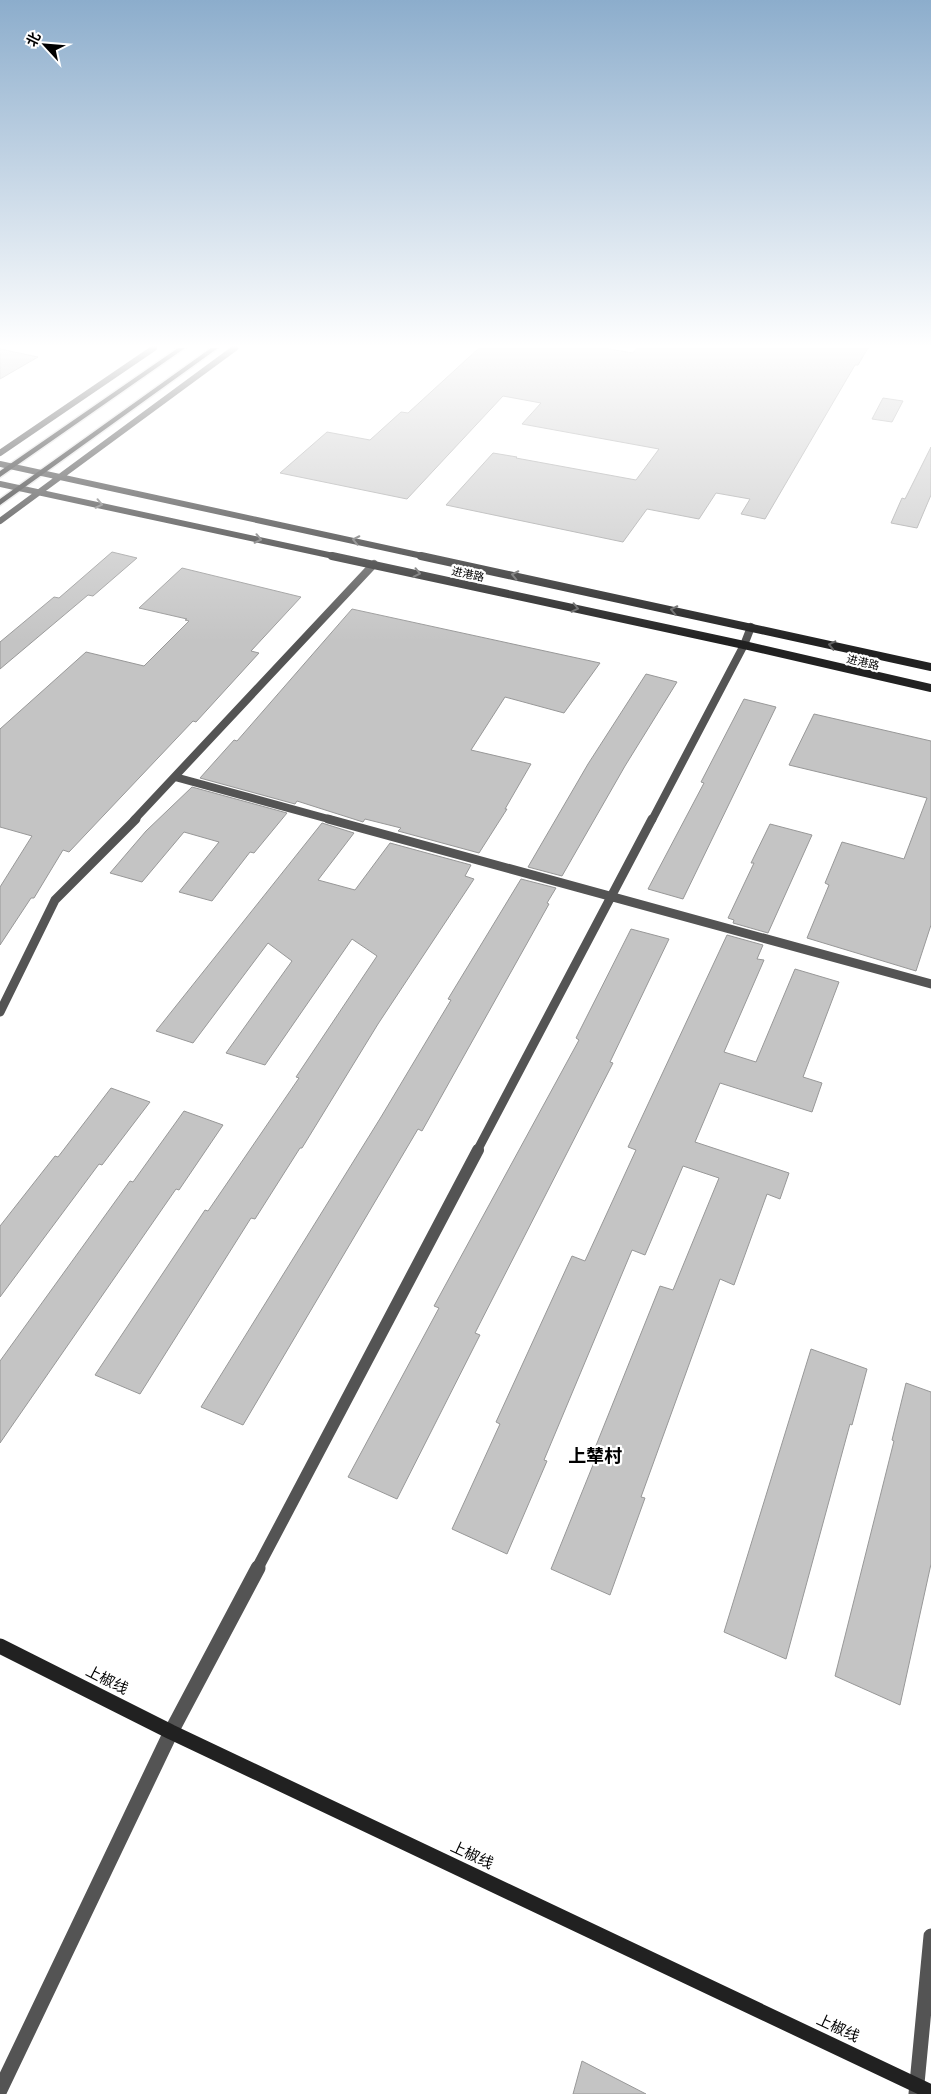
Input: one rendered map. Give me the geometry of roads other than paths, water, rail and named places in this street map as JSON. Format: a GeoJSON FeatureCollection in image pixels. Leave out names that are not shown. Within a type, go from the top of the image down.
{"type":"FeatureCollection","features":[{"type":"Feature","properties":{"kind":"main road"},"geometry":{"type":"LineString","coordinates":[[0,453],[11,446]]}},
{"type":"Feature","properties":{"kind":"main road"},"geometry":{"type":"LineString","coordinates":[[0,475],[40,446]]}},
{"type":"Feature","properties":{"kind":"main road"},"geometry":{"type":"LineString","coordinates":[[0,503],[79,446]]}},
{"type":"Feature","properties":{"kind":"main road"},"geometry":{"type":"LineString","coordinates":[[0,521],[103,446]]}},
{"type":"Feature","properties":{"kind":"main road","name":"进港路"},"geometry":{"type":"LineString","coordinates":[[0,464],[62,476],[931,668]]}},
{"type":"Feature","properties":{"kind":"main road","name":"进港路"},"geometry":{"type":"LineString","coordinates":[[0,484],[41,491],[744,644],[931,688]]}},
{"type":"Feature","properties":{"kind":"main road","name":"上椒线"},"geometry":{"type":"LineString","coordinates":[[0,1646],[171,1732],[922,2090]]}},
{"type":"Feature","properties":{"kind":"street"},"geometry":{"type":"LineString","coordinates":[[0,1012],[54,900],[113,843],[374,564]]}},
{"type":"Feature","properties":{"kind":"street"},"geometry":{"type":"LineString","coordinates":[[0,2090],[171,1732],[612,896],[744,644],[751,627]]}},
{"type":"Feature","properties":{"kind":"street"},"geometry":{"type":"LineString","coordinates":[[174,777],[931,984]]}},
{"type":"Feature","properties":{"kind":"street"},"geometry":{"type":"LineString","coordinates":[[922,2090],[931,1936]]}},
{"type":"Feature","properties":{"kind":"district","name":"上辇村"},"geometry":{"type":"Point","coordinates":[595,1456]}}]}
